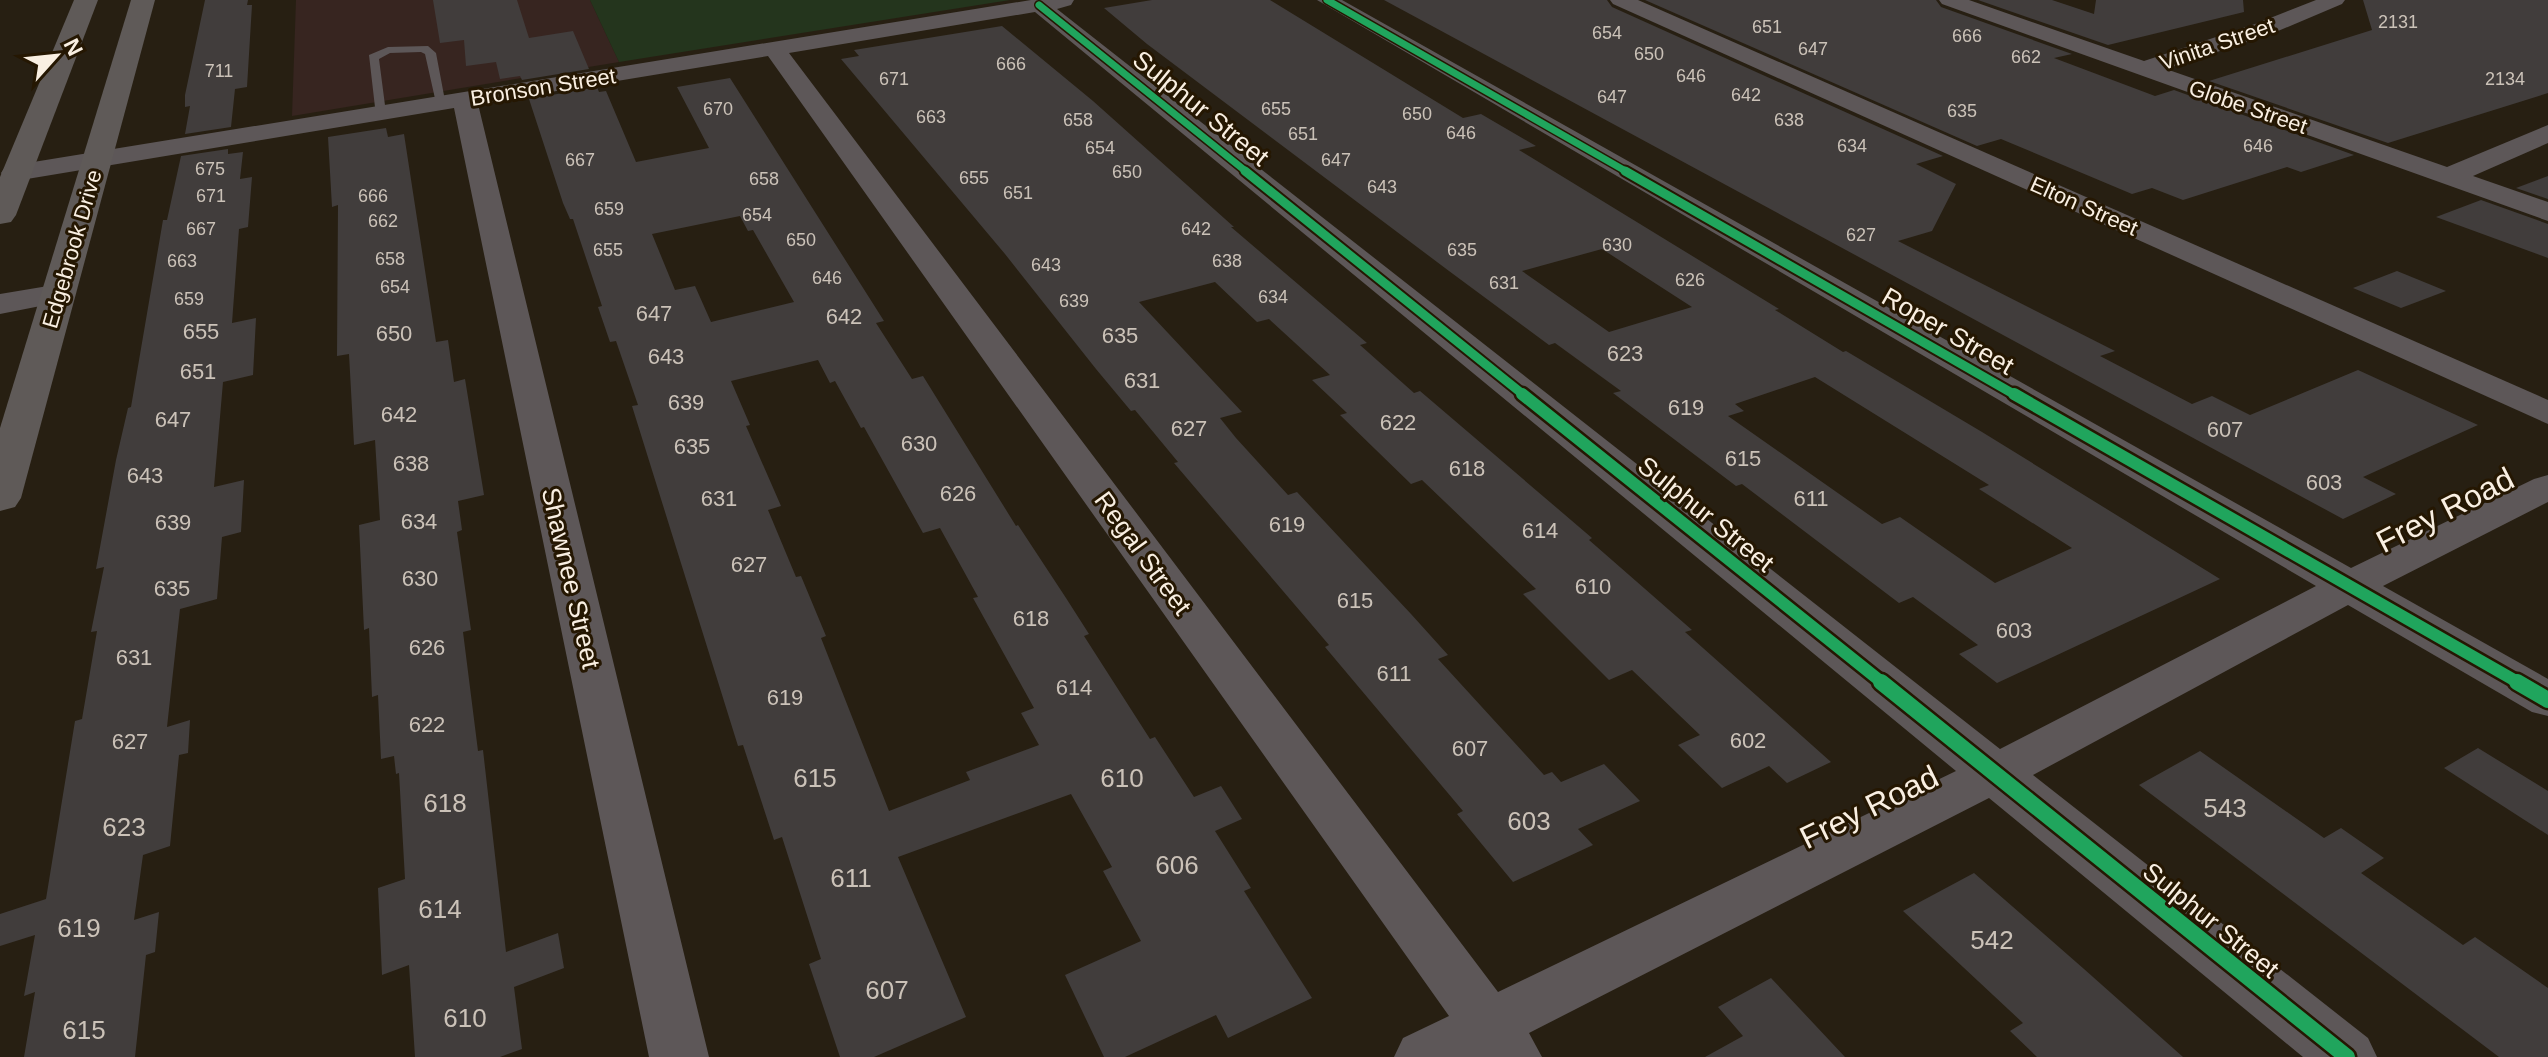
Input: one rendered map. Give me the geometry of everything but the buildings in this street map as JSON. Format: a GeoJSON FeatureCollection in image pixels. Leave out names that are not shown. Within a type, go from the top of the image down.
{"type":"FeatureCollection","features":[{"type":"Feature","properties":{"kind":"main road"},"geometry":{"type":"LineString","coordinates":[[0,215],[86,0]]}},
{"type":"Feature","properties":{"kind":"main road"},"geometry":{"type":"LineString","coordinates":[[74,31],[140,11]]}},
{"type":"Feature","properties":{"kind":"main road","name":"Edgebrook Drive"},"geometry":{"type":"LineString","coordinates":[[0,498],[140,11]]}},
{"type":"Feature","properties":{"kind":"street","name":"Roper Street"},"geometry":{"type":"LineString","coordinates":[[1327,0],[2548,700]]}},
{"type":"Feature","properties":{"kind":"street","name":"Elton Street"},"geometry":{"type":"LineString","coordinates":[[1620,0],[2548,413]]}},
{"type":"Feature","properties":{"kind":"street","name":"Globe Street"},"geometry":{"type":"LineString","coordinates":[[1949,0],[2548,212]]}},
{"type":"Feature","properties":{"kind":"street","name":"Vinita Street"},"geometry":{"type":"LineString","coordinates":[[2143,69],[2263,29],[2335,0]]}},
{"type":"Feature","properties":{"kind":"street","name":"Bronson Street"},"geometry":{"type":"LineString","coordinates":[[15,173],[1055,3]]}},
{"type":"Feature","properties":{"kind":"street","name":"Sulphur Street"},"geometry":{"type":"LineString","coordinates":[[1055,3],[1994,774],[2347,1057]]}},
{"type":"Feature","properties":{"kind":"street","name":"Regal Street"},"geometry":{"type":"LineString","coordinates":[[774,49],[1500,1041]]}},
{"type":"Feature","properties":{"kind":"street","name":"Shawnee Street"},"geometry":{"type":"LineString","coordinates":[[453,101],[679,1057]]}},
{"type":"Feature","properties":{"kind":"street"},"geometry":{"type":"LineString","coordinates":[[2448,177],[2548,133]]}},
{"type":"Feature","properties":{"kind":"street"},"geometry":{"type":"LineString","coordinates":[[0,304],[60,293]]}},
{"type":"Feature","properties":{"kind":"street","name":"Frey Road"},"geometry":{"type":"LineString","coordinates":[[1424,1057],[1500,1041],[1994,774],[2350,586],[2548,487]]}},
{"type":"Feature","properties":{"kind":"lane"},"geometry":{"type":"LineString","coordinates":[[380,113],[373,57],[388,50],[424,48],[430,53],[453,101]]}},
{"type":"Feature","properties":{"kind":"shaded area"},"geometry":{"type":"Polygon","coordinates":[[[296,0],[590,0],[619,62],[292,116],[296,0]]]}},
{"type":"Feature","properties":{"kind":"green space"},"geometry":{"type":"Polygon","coordinates":[[[590,0],[1010,0],[619,62],[590,0]]]}},
{"type":"Feature","properties":{"kind":"cycle path"},"geometry":{"type":"LineString","coordinates":[[1327,0],[2548,700]]}},
{"type":"Feature","properties":{"kind":"cycle path"},"geometry":{"type":"LineString","coordinates":[[1039,5],[2347,1057]]}}]}
